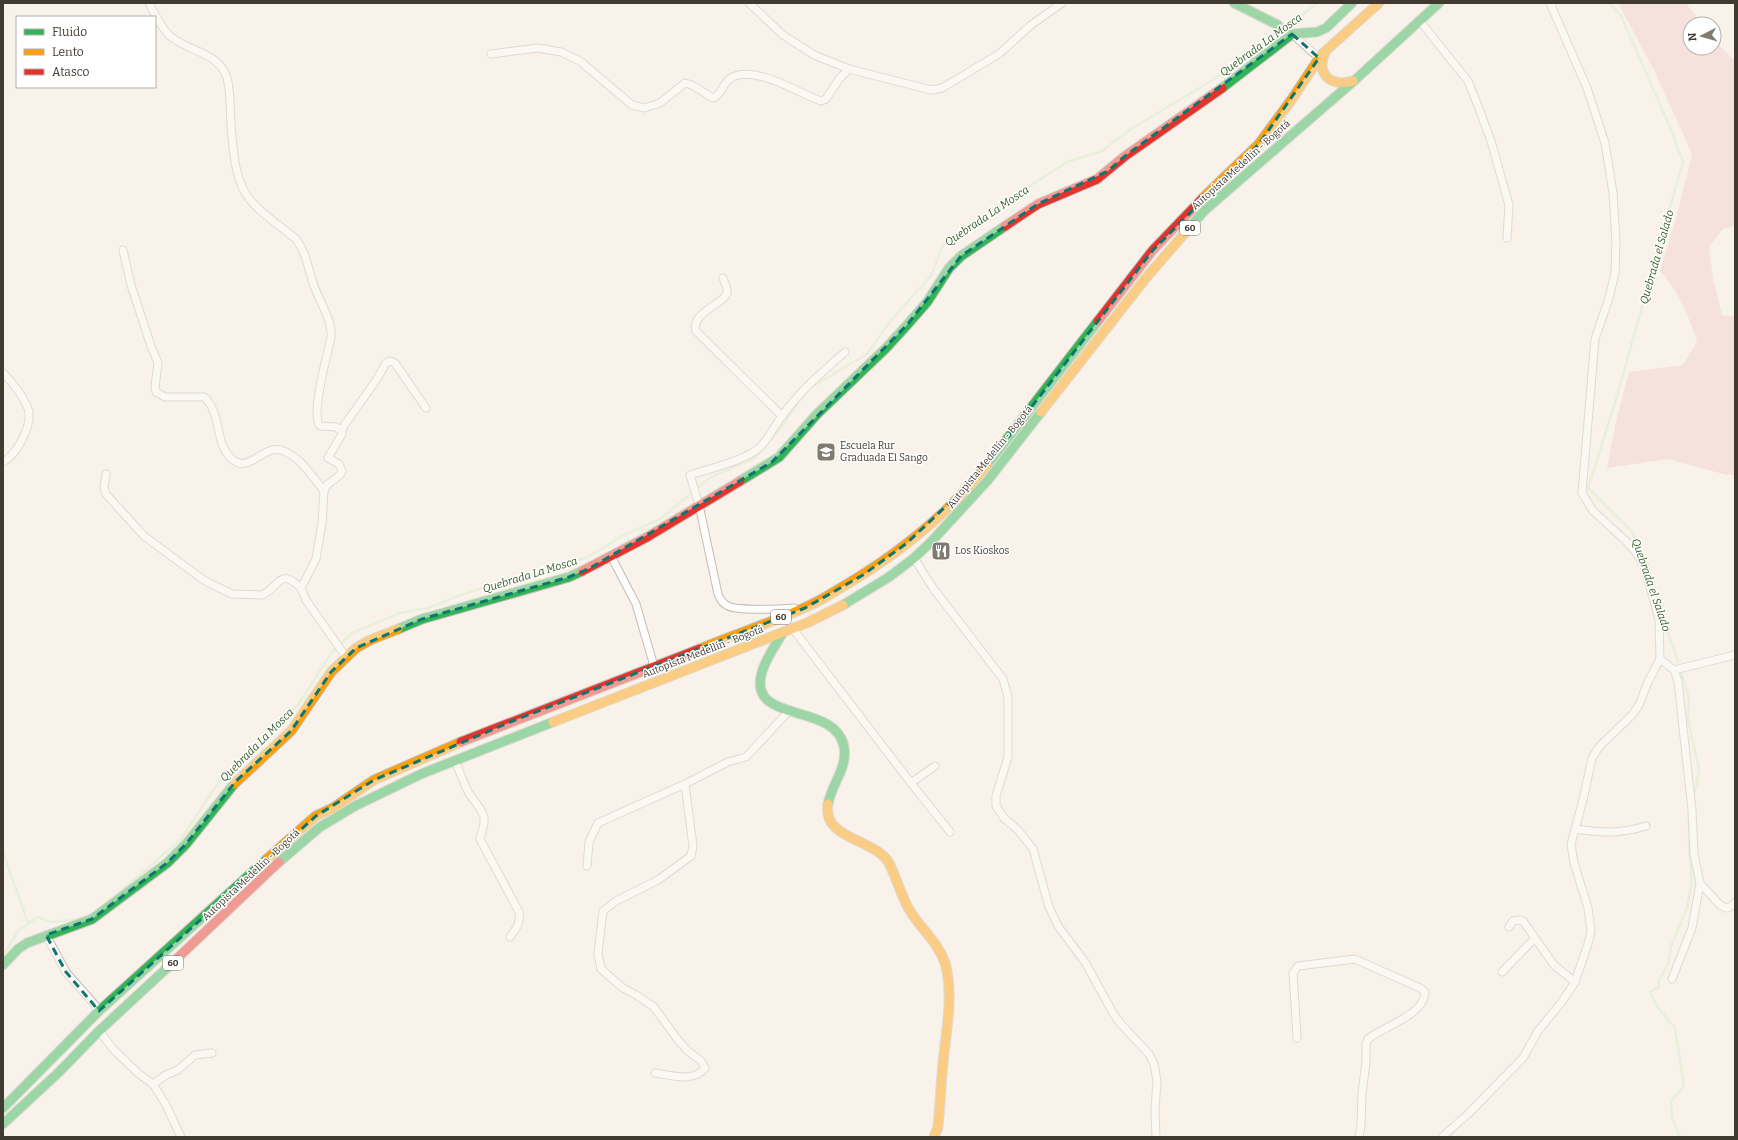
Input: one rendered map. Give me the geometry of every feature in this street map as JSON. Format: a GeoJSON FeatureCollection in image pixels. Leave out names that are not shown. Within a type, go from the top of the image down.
{"type":"FeatureCollection","features":[{"type":"Feature","properties":{"kind":"main road"},"geometry":{"type":"LineString","coordinates":[[1234,3],[1285,30],[1317,32],[1326,28],[1352,3]]}},
{"type":"Feature","properties":{"kind":"main road","name":"Autopista Medellín - Bogotá"},"geometry":{"type":"LineString","coordinates":[[3,1108],[98,1011],[286,842],[316,816],[333,808],[356,791],[395,770],[455,744],[805,608],[863,574],[908,543],[937,518],[978,476],[1153,250],[1190,210],[1258,144],[1292,99],[1319,58],[1379,3]]}},
{"type":"Feature","properties":{"kind":"main road"},"geometry":{"type":"LineString","coordinates":[[1419,20],[1425,13],[1428,3]]}},
{"type":"Feature","properties":{"kind":"main road","name":"Autopista Medellín - Bogotá"},"geometry":{"type":"LineString","coordinates":[[3,1124],[58,1073],[99,1031],[152,984],[283,858],[308,836],[333,818],[378,794],[421,774],[555,720],[782,634],[838,608],[864,593],[914,558],[979,491],[1146,279],[1206,210],[1356,79],[1439,3]]}},
{"type":"Feature","properties":{"kind":"main road"},"geometry":{"type":"LineString","coordinates":[[3,965],[27,942],[79,925],[92,919],[167,863],[186,844],[236,781],[291,731],[343,654],[370,640],[422,619],[569,577],[590,568],[646,538],[779,457],[813,418],[886,348],[907,325],[927,302],[949,268],[961,256],[1038,204],[1097,179],[1125,156],[1223,87],[1285,30]]}},
{"type":"Feature","properties":{"kind":"main road"},"geometry":{"type":"LineString","coordinates":[[1329,48],[1323,55],[1321,63],[1323,72],[1328,79],[1335,83],[1344,84],[1356,79]]}},
{"type":"Feature","properties":{"kind":"main road"},"geometry":{"type":"LineString","coordinates":[[782,634],[766,662],[760,678],[761,691],[767,701],[789,711],[815,718],[827,724],[838,734],[845,745],[846,752],[843,766],[827,806],[830,820],[835,828],[845,836],[871,846],[885,856],[906,906],[935,940],[941,951],[949,984],[938,1127],[934,1137]]}},
{"type":"Feature","properties":{"kind":"street"},"geometry":{"type":"LineString","coordinates":[[149,3],[170,36],[180,43],[203,52],[218,64],[226,75],[233,147],[239,177],[244,191],[251,202],[296,239],[301,245],[313,283],[331,327],[331,336],[317,402],[316,418],[320,426],[336,427],[341,430]]}},
{"type":"Feature","properties":{"kind":"street"},"geometry":{"type":"LineString","coordinates":[[749,3],[783,35],[814,55],[850,69],[931,90],[942,88],[999,54],[1031,25],[1062,3]]}},
{"type":"Feature","properties":{"kind":"street"},"geometry":{"type":"LineString","coordinates":[[1442,1137],[1468,1114],[1523,1058],[1538,1031],[1562,1003],[1575,982],[1591,931],[1588,908],[1574,863],[1571,844],[1583,800],[1592,758],[1599,747],[1633,714],[1639,705],[1648,682],[1660,659],[1658,619],[1644,565],[1626,541],[1593,511],[1582,492],[1595,339],[1609,298],[1615,273],[1616,241],[1613,200],[1605,143],[1587,88],[1550,3]]}},
{"type":"Feature","properties":{"kind":"street"},"geometry":{"type":"LineString","coordinates":[[1419,20],[1468,81],[1478,106],[1491,141],[1509,205],[1506,238]]}},
{"type":"Feature","properties":{"kind":"street"},"geometry":{"type":"LineString","coordinates":[[1285,30],[1319,58]]}},
{"type":"Feature","properties":{"kind":"street"},"geometry":{"type":"LineString","coordinates":[[491,54],[538,48],[561,52],[580,61],[632,105],[644,108],[660,104],[685,83],[692,85],[713,98],[722,92],[730,78],[748,73],[785,85],[821,101],[826,99],[838,79],[850,69]]}},
{"type":"Feature","properties":{"kind":"street"},"geometry":{"type":"LineString","coordinates":[[123,250],[131,285],[158,363],[155,387],[156,392],[165,397],[204,397],[210,404],[225,452],[232,459],[238,463],[247,463],[274,450],[280,450],[291,455],[303,464],[324,491]]}},
{"type":"Feature","properties":{"kind":"street"},"geometry":{"type":"LineString","coordinates":[[723,278],[727,289],[726,296],[724,299],[709,308],[695,326],[696,331],[782,416]]}},
{"type":"Feature","properties":{"kind":"street"},"geometry":{"type":"LineString","coordinates":[[805,608],[740,608],[728,607],[723,602],[718,594],[699,505],[690,475],[746,457],[759,449],[782,416],[807,385],[845,352]]}},
{"type":"Feature","properties":{"kind":"street"},"geometry":{"type":"LineString","coordinates":[[301,588],[316,559],[324,509],[324,491],[327,485],[340,475],[342,471],[339,464],[328,458],[342,434],[341,430],[377,379],[386,363],[390,361],[394,363],[426,408]]}},
{"type":"Feature","properties":{"kind":"street"},"geometry":{"type":"LineString","coordinates":[[3,373],[28,407],[29,418],[23,439],[11,457],[3,462]]}},
{"type":"Feature","properties":{"kind":"street"},"geometry":{"type":"LineString","coordinates":[[106,474],[104,487],[106,494],[118,508],[144,536],[205,581],[232,594],[262,595],[267,593],[280,578],[293,580],[301,588],[306,600],[343,654]]}},
{"type":"Feature","properties":{"kind":"street"},"geometry":{"type":"LineString","coordinates":[[611,556],[636,604],[654,666]]}},
{"type":"Feature","properties":{"kind":"street"},"geometry":{"type":"LineString","coordinates":[[914,558],[933,588],[1003,679],[1008,697],[1008,757],[996,796],[996,806],[1004,818],[1018,830],[1033,849],[1049,907],[1058,926],[1089,968],[1113,1013],[1120,1023],[1149,1054],[1154,1064],[1158,1081],[1155,1110],[1156,1137]]}},
{"type":"Feature","properties":{"kind":"street"},"geometry":{"type":"LineString","coordinates":[[793,629],[950,832]]}},
{"type":"Feature","properties":{"kind":"street"},"geometry":{"type":"LineString","coordinates":[[1674,670],[1735,655]]}},
{"type":"Feature","properties":{"kind":"street"},"geometry":{"type":"LineString","coordinates":[[1660,659],[1674,670],[1678,681],[1692,810],[1694,854],[1700,883],[1692,928],[1672,979]]}},
{"type":"Feature","properties":{"kind":"street"},"geometry":{"type":"LineString","coordinates":[[587,866],[589,842],[598,823],[685,784],[728,762],[746,757],[789,711]]}},
{"type":"Feature","properties":{"kind":"street"},"geometry":{"type":"LineString","coordinates":[[455,761],[468,792],[484,816],[484,824],[480,839],[519,912],[520,920],[510,938]]}},
{"type":"Feature","properties":{"kind":"street"},"geometry":{"type":"LineString","coordinates":[[911,783],[935,766]]}},
{"type":"Feature","properties":{"kind":"street"},"geometry":{"type":"LineString","coordinates":[[655,1073],[686,1077],[695,1076],[702,1071],[704,1065],[683,1046],[654,1007],[623,988],[601,969],[598,954],[600,931],[603,911],[606,907],[658,880],[691,856],[694,846],[685,784]]}},
{"type":"Feature","properties":{"kind":"street"},"geometry":{"type":"LineString","coordinates":[[1575,829],[1603,833],[1626,832],[1646,826]]}},
{"type":"Feature","properties":{"kind":"street"},"geometry":{"type":"LineString","coordinates":[[1700,883],[1720,905],[1726,908],[1735,903]]}},
{"type":"Feature","properties":{"kind":"street"},"geometry":{"type":"LineString","coordinates":[[1509,927],[1513,921],[1519,920],[1523,922],[1554,965],[1575,982]]}},
{"type":"Feature","properties":{"kind":"street"},"geometry":{"type":"LineString","coordinates":[[46,935],[66,972],[98,1011]]}},
{"type":"Feature","properties":{"kind":"street"},"geometry":{"type":"LineString","coordinates":[[1502,972],[1534,939]]}},
{"type":"Feature","properties":{"kind":"street"},"geometry":{"type":"LineString","coordinates":[[1297,1038],[1292,973],[1298,966],[1355,959],[1420,988],[1425,992],[1425,998],[1413,1013],[1368,1039],[1366,1044],[1366,1062],[1359,1137]]}},
{"type":"Feature","properties":{"kind":"street"},"geometry":{"type":"LineString","coordinates":[[99,1031],[114,1050],[139,1074],[153,1084],[166,1105],[181,1137]]}},
{"type":"Feature","properties":{"kind":"street"},"geometry":{"type":"LineString","coordinates":[[153,1084],[166,1075],[178,1070],[195,1055],[212,1053]]}},
{"type":"Feature","properties":{"kind":"highlighted area"},"geometry":{"type":"Polygon","coordinates":[[[1292,34],[1319,58],[1259,144],[1153,250],[978,476],[907,543],[863,575],[805,608],[515,720],[374,780],[316,816],[99,1011],[66,972],[46,935],[92,919],[167,863],[186,844],[236,781],[291,731],[331,672],[356,648],[422,619],[569,577],[590,568],[772,462],[907,325],[961,256],[1038,204],[1108,171],[1125,156],[1292,34]]]}},
{"type":"Feature","properties":{"kind":"shaded area"},"geometry":{"type":"Polygon","coordinates":[[[1618,3],[1686,3],[1696,16],[1682,16],[1682,56],[1722,56],[1722,48],[1735,61],[1735,225],[1723,229],[1709,247],[1713,278],[1722,315],[1735,317],[1735,475],[1727,475],[1668,459],[1607,468],[1617,417],[1629,372],[1683,365],[1697,341],[1678,295],[1660,271],[1677,215],[1692,154],[1654,70],[1618,3]]]}},
{"type":"Feature","properties":{"kind":"waterway","name":"Quebrada La Mosca"},"geometry":{"type":"LineString","coordinates":[[810,388],[867,354],[892,319],[931,276],[943,245],[972,223],[1067,162],[1102,151],[1131,129],[1211,81],[1318,3]]}},
{"type":"Feature","properties":{"kind":"waterway","name":"Quebrada el Salado"},"geometry":{"type":"LineString","coordinates":[[1610,3],[1621,16],[1670,127],[1683,162],[1618,393],[1588,488],[1633,533],[1640,554]]}},
{"type":"Feature","properties":{"kind":"waterway","name":"Quebrada La Mosca"},"geometry":{"type":"LineString","coordinates":[[770,440],[783,425],[804,394]]}},
{"type":"Feature","properties":{"kind":"waterway","name":"Quebrada La Mosca"},"geometry":{"type":"LineString","coordinates":[[120,892],[180,840],[224,775],[298,705],[332,652],[352,633],[400,613],[428,608],[461,595],[513,578],[540,574],[588,557],[622,536],[660,519],[711,477],[755,458],[763,448]]}},
{"type":"Feature","properties":{"kind":"waterway","name":"Quebrada el Salado"},"geometry":{"type":"LineString","coordinates":[[1659,608],[1676,655],[1689,699],[1688,720],[1699,769],[1697,784],[1693,796]]}},
{"type":"Feature","properties":{"kind":"waterway","name":"Quebrada el Salado"},"geometry":{"type":"LineString","coordinates":[[1680,1137],[1672,1118],[1671,1101],[1684,1086],[1675,1028],[1657,1006],[1650,992],[1659,987],[1659,980],[1668,964],[1671,946],[1687,908],[1692,880],[1689,848],[1689,810]]}},
{"type":"Feature","properties":{"kind":"waterway"},"geometry":{"type":"LineString","coordinates":[[3,852],[28,923]]}},
{"type":"Feature","properties":{"kind":"waterway","name":"Quebrada La Mosca"},"geometry":{"type":"LineString","coordinates":[[3,955],[19,930],[37,917],[51,922],[80,919]]}},
{"type":"Feature","properties":{"kind":"traffic: fast"},"geometry":{"type":"LineString","coordinates":[[1234,3],[1278,25]]}},
{"type":"Feature","properties":{"kind":"traffic: fast"},"geometry":{"type":"LineString","coordinates":[[1222,88],[1292,34],[1317,32],[1326,28],[1352,3]]}},
{"type":"Feature","properties":{"kind":"traffic: fast"},"geometry":{"type":"LineString","coordinates":[[1184,234],[1205,210],[1356,79],[1439,3]]}},
{"type":"Feature","properties":{"kind":"traffic: fast"},"geometry":{"type":"LineString","coordinates":[[740,481],[779,457],[817,414],[886,348],[907,325],[927,302],[949,268],[961,256],[1005,226]]}},
{"type":"Feature","properties":{"kind":"traffic: fast"},"geometry":{"type":"LineString","coordinates":[[987,465],[1098,321]]}},
{"type":"Feature","properties":{"kind":"traffic: fast"},"geometry":{"type":"LineString","coordinates":[[843,605],[889,577],[914,558],[931,542],[988,480],[1041,412]]}},
{"type":"Feature","properties":{"kind":"traffic: fast"},"geometry":{"type":"LineString","coordinates":[[398,629],[422,619],[569,577],[582,571]]}},
{"type":"Feature","properties":{"kind":"traffic: fast"},"geometry":{"type":"LineString","coordinates":[[782,634],[771,652],[762,672],[761,689],[767,700],[779,707],[826,723],[838,733],[844,747],[845,755],[844,762],[832,790],[828,804]]}},
{"type":"Feature","properties":{"kind":"traffic: fast"},"geometry":{"type":"LineString","coordinates":[[279,862],[320,827],[355,806],[421,774],[553,722]]}},
{"type":"Feature","properties":{"kind":"traffic: fast"},"geometry":{"type":"LineString","coordinates":[[3,965],[18,949],[27,943],[92,919],[167,863],[186,844],[234,784]]}},
{"type":"Feature","properties":{"kind":"traffic: fast"},"geometry":{"type":"LineString","coordinates":[[3,1108],[99,1011],[267,859]]}},
{"type":"Feature","properties":{"kind":"traffic: fast"},"geometry":{"type":"LineString","coordinates":[[3,1124],[169,966]]}},
{"type":"Feature","properties":{"kind":"traffic: slow"},"geometry":{"type":"LineString","coordinates":[[1203,198],[1259,144],[1292,99],[1322,54],[1379,3]]}},
{"type":"Feature","properties":{"kind":"traffic: slow"},"geometry":{"type":"LineString","coordinates":[[1325,53],[1322,61],[1322,68],[1327,78],[1338,82],[1353,81]]}},
{"type":"Feature","properties":{"kind":"traffic: slow"},"geometry":{"type":"LineString","coordinates":[[1041,412],[1145,279],[1184,234]]}},
{"type":"Feature","properties":{"kind":"traffic: slow"},"geometry":{"type":"LineString","coordinates":[[700,649],[808,606],[860,577],[919,534],[955,501],[987,465]]}},
{"type":"Feature","properties":{"kind":"traffic: slow"},"geometry":{"type":"LineString","coordinates":[[553,722],[809,622],[843,605]]}},
{"type":"Feature","properties":{"kind":"traffic: slow"},"geometry":{"type":"LineString","coordinates":[[234,784],[291,731],[331,672],[356,648],[370,640],[398,629]]}},
{"type":"Feature","properties":{"kind":"traffic: slow"},"geometry":{"type":"LineString","coordinates":[[267,859],[316,816],[333,808],[374,780],[461,742]]}},
{"type":"Feature","properties":{"kind":"traffic: slow"},"geometry":{"type":"LineString","coordinates":[[828,804],[828,816],[833,825],[851,838],[873,848],[889,863],[910,911],[934,942],[945,963],[948,975],[949,1000],[938,1127],[934,1137]]}},
{"type":"Feature","properties":{"kind":"traffic: jam"},"geometry":{"type":"LineString","coordinates":[[1005,226],[1038,204],[1097,179],[1125,156],[1222,88]]}},
{"type":"Feature","properties":{"kind":"traffic: jam"},"geometry":{"type":"LineString","coordinates":[[1098,321],[1153,250],[1203,198]]}},
{"type":"Feature","properties":{"kind":"traffic: jam"},"geometry":{"type":"LineString","coordinates":[[582,571],[647,537],[740,481]]}},
{"type":"Feature","properties":{"kind":"traffic: jam"},"geometry":{"type":"LineString","coordinates":[[461,742],[700,649]]}},
{"type":"Feature","properties":{"kind":"traffic: jam"},"geometry":{"type":"LineString","coordinates":[[169,966],[279,862]]}},
{"type":"Feature","properties":{"kind":"place","name":"Escuela Rur Graduada El Sango"},"geometry":{"type":"Point","coordinates":[826,452]}},
{"type":"Feature","properties":{"kind":"place","name":"Los Kioskos"},"geometry":{"type":"Point","coordinates":[941,551]}}]}
